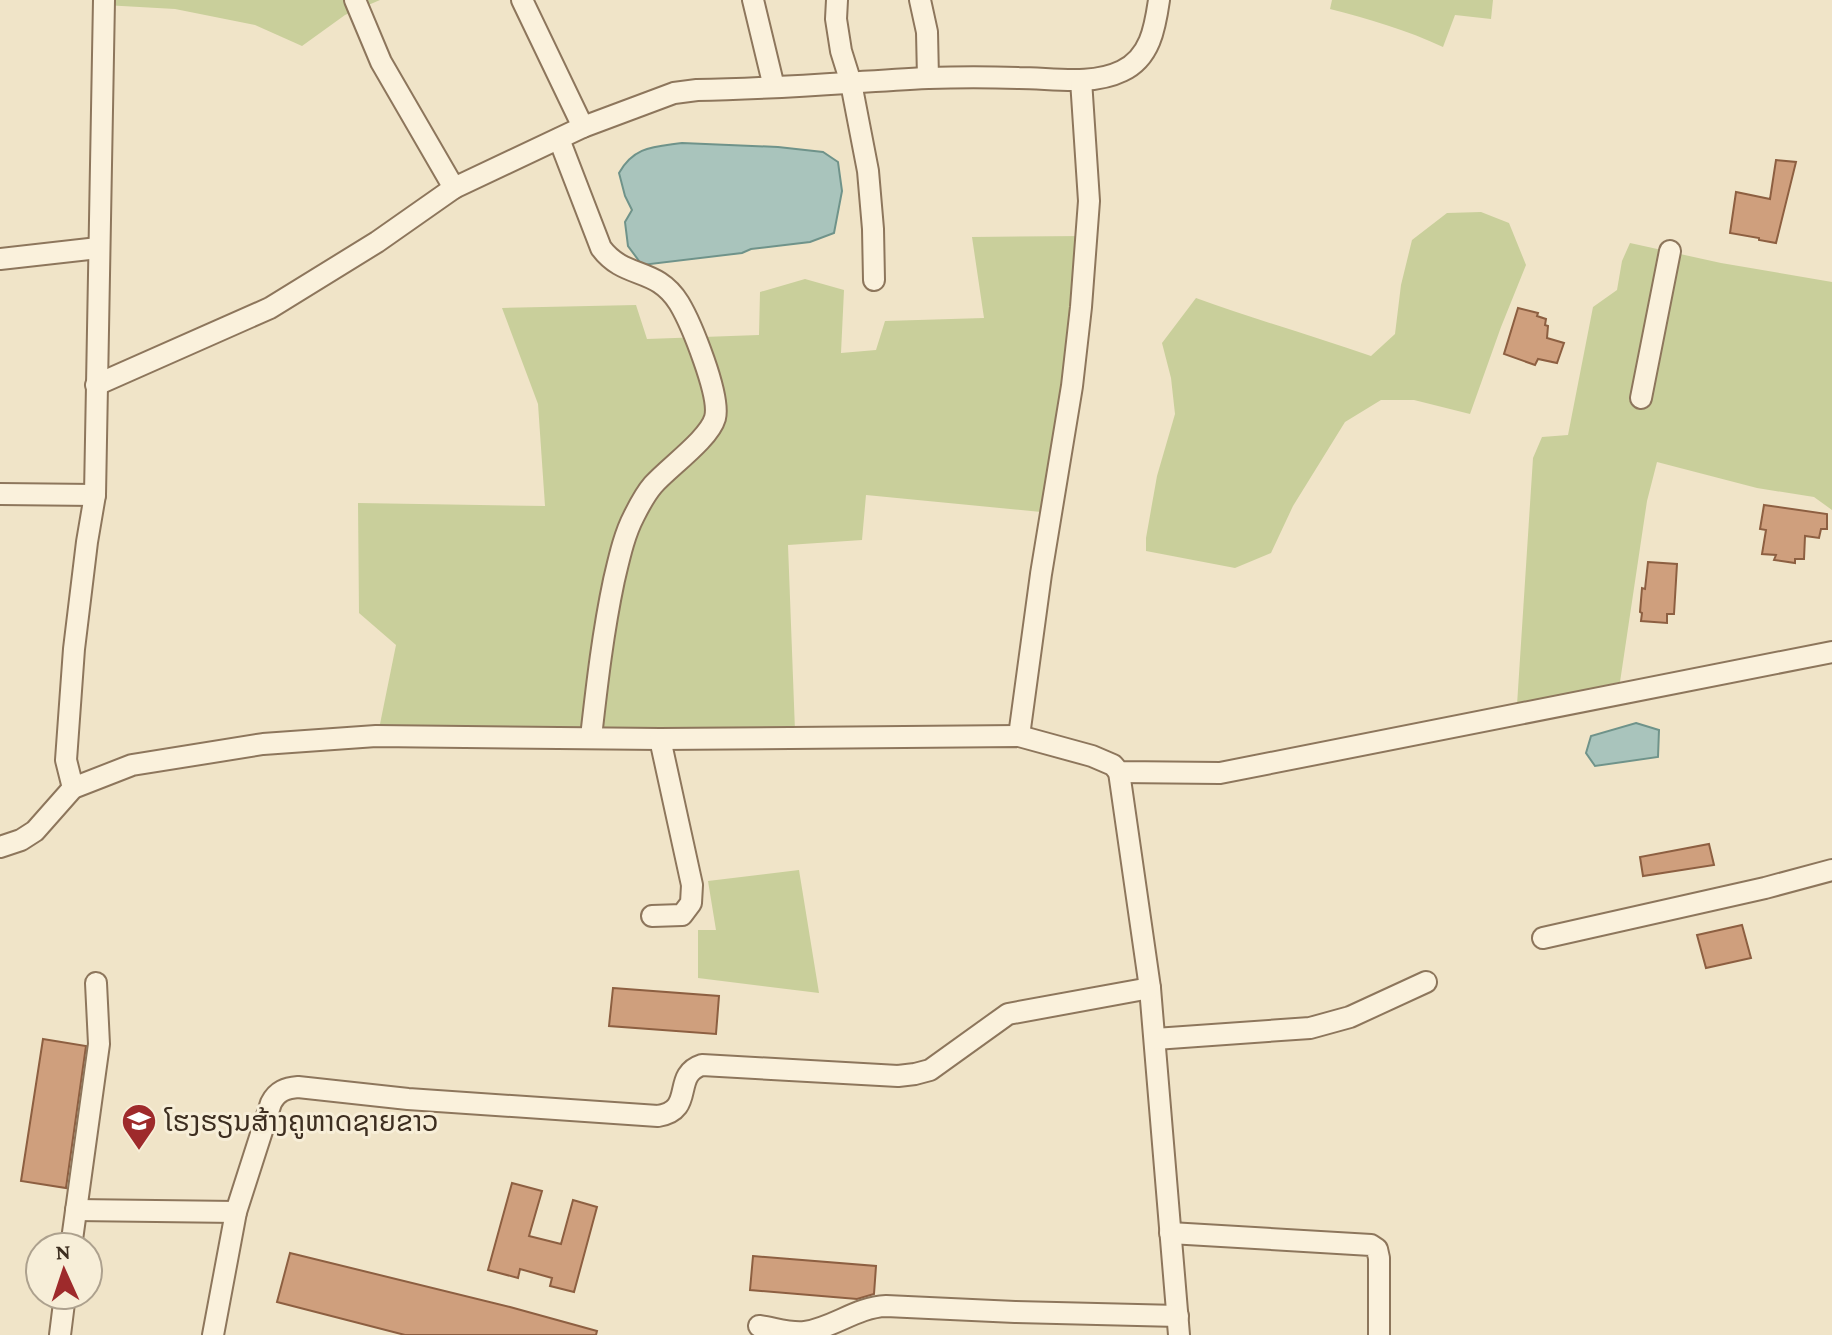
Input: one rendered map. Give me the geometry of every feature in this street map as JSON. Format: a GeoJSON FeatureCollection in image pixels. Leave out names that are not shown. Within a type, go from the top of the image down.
{"type":"FeatureCollection","features":[{"type":"Feature","properties":{"kind":"street"},"geometry":{"type":"LineString","coordinates":[[73,788],[66,760],[74,649],[95,495],[104,0]]}},
{"type":"Feature","properties":{"kind":"street"},"geometry":{"type":"LineString","coordinates":[[355,0],[381,62],[454,188]]}},
{"type":"Feature","properties":{"kind":"street"},"geometry":{"type":"LineString","coordinates":[[522,0],[583,127]]}},
{"type":"Feature","properties":{"kind":"street"},"geometry":{"type":"LineString","coordinates":[[753,0],[774,87]]}},
{"type":"Feature","properties":{"kind":"street"},"geometry":{"type":"LineString","coordinates":[[837,0],[836,19],[841,51],[851,83],[868,171],[874,280]]}},
{"type":"Feature","properties":{"kind":"street"},"geometry":{"type":"LineString","coordinates":[[920,0],[927,32],[928,78]]}},
{"type":"Feature","properties":{"kind":"street"},"geometry":{"type":"LineString","coordinates":[[96,385],[270,308],[377,242],[454,188],[583,127],[674,93],[928,78],[1081,80],[1121,72],[1138,61],[1148,47],[1156,24],[1159,0]]}},
{"type":"Feature","properties":{"kind":"street"},"geometry":{"type":"LineString","coordinates":[[1019,736],[1081,307],[1089,201],[1081,80]]}},
{"type":"Feature","properties":{"kind":"street"},"geometry":{"type":"LineString","coordinates":[[559,139],[601,248],[609,259],[621,267],[652,277],[667,287],[679,303],[700,349],[716,416],[710,430],[652,486],[633,518],[604,625],[591,737]]}},
{"type":"Feature","properties":{"kind":"street"},"geometry":{"type":"LineString","coordinates":[[0,259],[98,248]]}},
{"type":"Feature","properties":{"kind":"street"},"geometry":{"type":"LineString","coordinates":[[1641,398],[1670,251]]}},
{"type":"Feature","properties":{"kind":"street"},"geometry":{"type":"LineString","coordinates":[[0,494],[95,495]]}},
{"type":"Feature","properties":{"kind":"street"},"geometry":{"type":"LineString","coordinates":[[1119,772],[1220,773],[1832,652]]}},
{"type":"Feature","properties":{"kind":"street"},"geometry":{"type":"LineString","coordinates":[[0,847],[35,831],[73,788],[132,765],[263,744],[376,736],[660,739],[1019,736],[1092,756],[1113,765],[1119,772],[1150,988],[1178,1326],[886,1306],[868,1309],[807,1331],[759,1326]]}},
{"type":"Feature","properties":{"kind":"street"},"geometry":{"type":"LineString","coordinates":[[652,916],[682,915],[691,903],[692,885],[660,739]]}},
{"type":"Feature","properties":{"kind":"street"},"geometry":{"type":"LineString","coordinates":[[1543,938],[1832,870]]}},
{"type":"Feature","properties":{"kind":"street"},"geometry":{"type":"LineString","coordinates":[[1155,1039],[1310,1028],[1350,1017],[1426,982]]}},
{"type":"Feature","properties":{"kind":"street"},"geometry":{"type":"LineString","coordinates":[[73,1231],[99,1044],[96,983]]}},
{"type":"Feature","properties":{"kind":"street"},"geometry":{"type":"LineString","coordinates":[[213,1335],[236,1212],[271,1103],[285,1089],[298,1087],[408,1099],[668,1115],[682,1099],[685,1078],[702,1065],[818,1073],[915,1074],[930,1070],[1008,1014],[1150,988]]}},
{"type":"Feature","properties":{"kind":"street"},"geometry":{"type":"LineString","coordinates":[[76,1210],[236,1212]]}},
{"type":"Feature","properties":{"kind":"street"},"geometry":{"type":"LineString","coordinates":[[1170,1233],[1371,1245],[1377,1249],[1379,1258],[1379,1335]]}},
{"type":"Feature","properties":{"kind":"street"},"geometry":{"type":"LineString","coordinates":[[60,1335],[63,1311]]}},
{"type":"Feature","properties":{"kind":"green space"},"geometry":{"type":"Polygon","coordinates":[[[104,0],[380,0],[345,15],[302,46],[255,25],[175,9],[104,5],[104,0]]]}},
{"type":"Feature","properties":{"kind":"green space"},"geometry":{"type":"Polygon","coordinates":[[[1332,0],[1493,0],[1491,19],[1455,15],[1443,47],[1388,25],[1330,9],[1332,0]]]}},
{"type":"Feature","properties":{"kind":"green space"},"geometry":{"type":"Polygon","coordinates":[[[1481,212],[1509,223],[1526,265],[1470,414],[1414,400],[1381,400],[1345,422],[1293,506],[1271,553],[1235,568],[1146,551],[1157,476],[1175,414],[1171,378],[1162,343],[1196,298],[1371,356],[1395,334],[1401,285],[1412,240],[1447,213],[1481,212]]]}},
{"type":"Feature","properties":{"kind":"green space"},"geometry":{"type":"Polygon","coordinates":[[[1087,236],[1051,513],[866,495],[862,540],[788,545],[795,731],[379,729],[396,645],[359,613],[358,503],[545,506],[538,404],[502,308],[636,305],[647,339],[759,335],[760,292],[805,279],[844,290],[841,353],[876,350],[885,321],[984,318],[972,237],[1087,236]]]}},
{"type":"Feature","properties":{"kind":"green space"},"geometry":{"type":"Polygon","coordinates":[[[1630,243],[1832,282],[1832,510],[1814,497],[1757,488],[1657,462],[1647,501],[1620,682],[1517,705],[1533,458],[1542,437],[1568,435],[1593,307],[1617,290],[1622,261],[1630,243]]]}},
{"type":"Feature","properties":{"kind":"green space"},"geometry":{"type":"Polygon","coordinates":[[[799,870],[819,993],[698,978],[698,930],[716,930],[708,881],[799,870]]]}},
{"type":"Feature","properties":{"kind":"water"},"geometry":{"type":"Polygon","coordinates":[[[682,143],[823,152],[838,162],[842,191],[834,233],[810,242],[642,265],[628,246],[625,222],[632,210],[619,173],[631,157],[646,149],[682,143]]]}},
{"type":"Feature","properties":{"kind":"water"},"geometry":{"type":"Polygon","coordinates":[[[1636,723],[1659,730],[1658,757],[1595,766],[1586,753],[1591,736],[1636,723]]]}},
{"type":"Feature","properties":{"kind":"building"},"geometry":{"type":"Polygon","coordinates":[[[1776,160],[1796,162],[1776,243],[1730,233],[1736,192],[1770,199],[1776,160]]]}},
{"type":"Feature","properties":{"kind":"building"},"geometry":{"type":"Polygon","coordinates":[[[1518,308],[1538,313],[1537,316],[1546,319],[1547,338],[1564,343],[1557,363],[1538,359],[1535,365],[1504,354],[1518,308]]]}},
{"type":"Feature","properties":{"kind":"building"},"geometry":{"type":"Polygon","coordinates":[[[1764,505],[1827,514],[1827,529],[1821,529],[1819,538],[1805,536],[1804,559],[1795,559],[1795,563],[1774,560],[1776,555],[1762,554],[1766,530],[1760,529],[1764,505]]]}},
{"type":"Feature","properties":{"kind":"building"},"geometry":{"type":"Polygon","coordinates":[[[1648,562],[1677,564],[1674,614],[1667,614],[1667,623],[1641,621],[1642,588],[1645,589],[1648,562]]]}},
{"type":"Feature","properties":{"kind":"building"},"geometry":{"type":"Polygon","coordinates":[[[1709,844],[1714,865],[1643,876],[1640,857],[1709,844]]]}},
{"type":"Feature","properties":{"kind":"building"},"geometry":{"type":"Polygon","coordinates":[[[1742,925],[1751,958],[1706,968],[1697,935],[1742,925]]]}},
{"type":"Feature","properties":{"kind":"building"},"geometry":{"type":"Polygon","coordinates":[[[613,988],[719,996],[716,1034],[609,1026],[613,988]]]}},
{"type":"Feature","properties":{"kind":"building"},"geometry":{"type":"Polygon","coordinates":[[[43,1039],[86,1046],[66,1188],[21,1181],[43,1039]]]}},
{"type":"Feature","properties":{"kind":"building"},"geometry":{"type":"Polygon","coordinates":[[[512,1183],[542,1191],[529,1236],[561,1244],[573,1200],[597,1207],[574,1292],[550,1286],[552,1278],[520,1269],[518,1278],[488,1270],[512,1183]]]}},
{"type":"Feature","properties":{"kind":"building"},"geometry":{"type":"Polygon","coordinates":[[[290,1253],[510,1307],[597,1331],[596,1335],[405,1335],[277,1302],[290,1253]]]}},
{"type":"Feature","properties":{"kind":"building"},"geometry":{"type":"Polygon","coordinates":[[[753,1256],[876,1266],[874,1294],[857,1299],[750,1290],[753,1256]]]}},
{"type":"Feature","properties":{"kind":"place","name":"ໂຮງຮຽນສ້າງຄູຫາດຊາຍຂາວ"},"geometry":{"type":"Point","coordinates":[139,1152]}}]}
